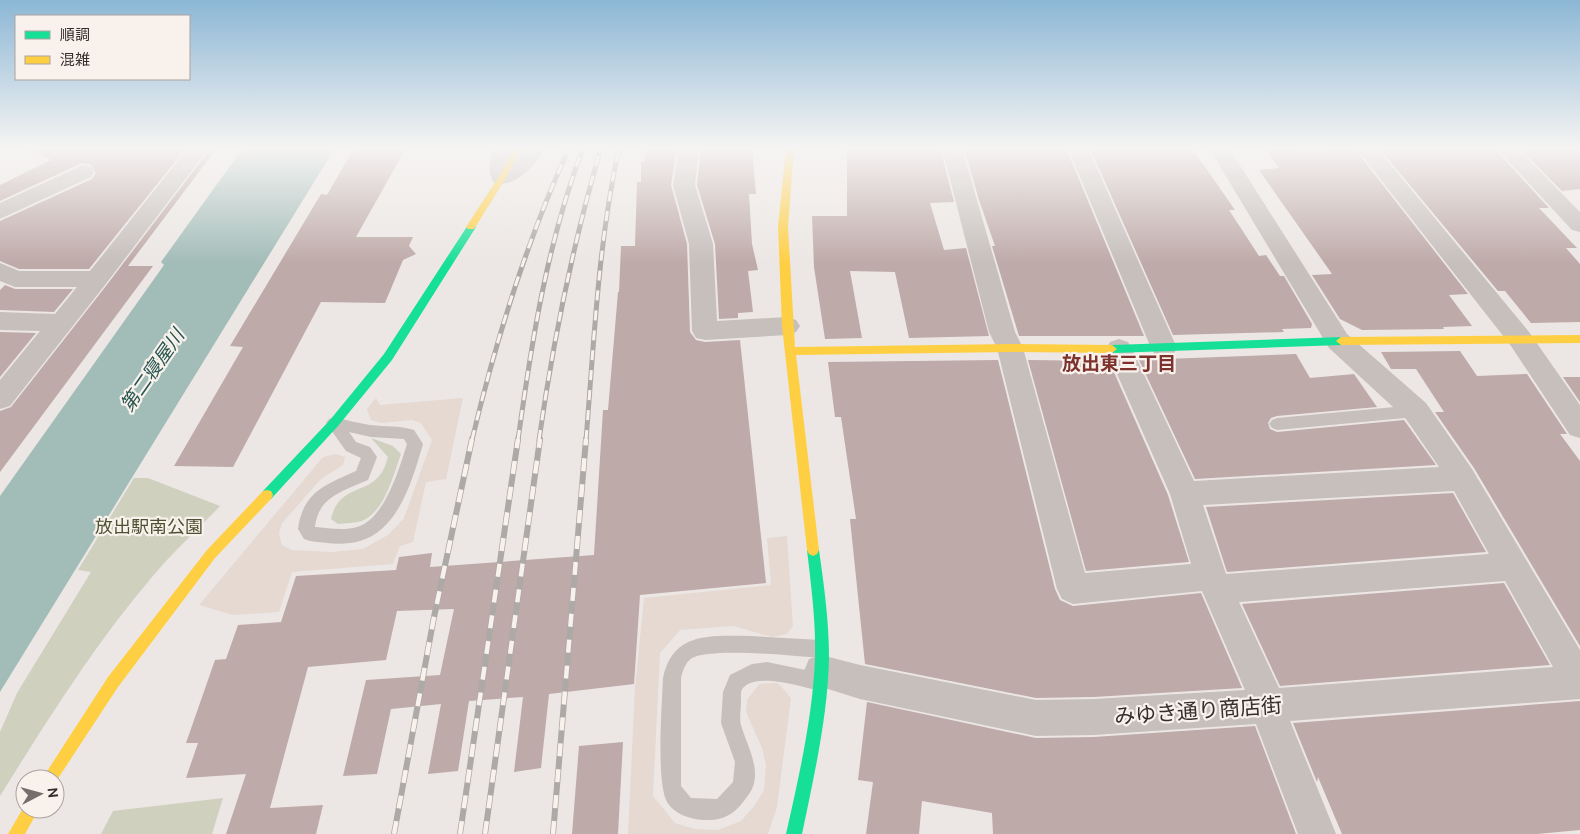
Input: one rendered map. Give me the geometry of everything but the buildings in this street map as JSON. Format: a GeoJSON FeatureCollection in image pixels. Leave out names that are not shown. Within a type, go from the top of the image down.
{"type":"FeatureCollection","features":[{"type":"Feature","properties":{"kind":"street"},"geometry":{"type":"LineString","coordinates":[[0,212],[52,187]]}},
{"type":"Feature","properties":{"kind":"street"},"geometry":{"type":"LineString","coordinates":[[0,399],[98,279],[169,187]]}},
{"type":"Feature","properties":{"kind":"street"},"geometry":{"type":"LineString","coordinates":[[56,769],[113,682],[211,554],[334,423],[388,358],[496,187]]}},
{"type":"Feature","properties":{"kind":"street"},"geometry":{"type":"LineString","coordinates":[[685,187],[701,244],[705,332],[787,326]]}},
{"type":"Feature","properties":{"kind":"street"},"geometry":{"type":"LineString","coordinates":[[787,187],[783,227],[787,326],[819,602],[820,667],[811,759],[794,834]]}},
{"type":"Feature","properties":{"kind":"street"},"geometry":{"type":"LineString","coordinates":[[963,187],[1002,332],[1010,348],[1073,589],[1514,566]]}},
{"type":"Feature","properties":{"kind":"street"},"geometry":{"type":"LineString","coordinates":[[1095,187],[1164,348]]}},
{"type":"Feature","properties":{"kind":"street"},"geometry":{"type":"LineString","coordinates":[[1243,187],[1338,341],[1416,411],[1462,478],[1580,682]]}},
{"type":"Feature","properties":{"kind":"street"},"geometry":{"type":"LineString","coordinates":[[1397,187],[1520,339],[1580,427]]}},
{"type":"Feature","properties":{"kind":"street"},"geometry":{"type":"LineString","coordinates":[[1543,187],[1580,225]]}},
{"type":"Feature","properties":{"kind":"street"},"geometry":{"type":"LineString","coordinates":[[0,271],[16,279],[98,279]]}},
{"type":"Feature","properties":{"kind":"street"},"geometry":{"type":"LineString","coordinates":[[0,321],[62,323]]}},
{"type":"Feature","properties":{"kind":"street"},"geometry":{"type":"LineString","coordinates":[[790,351],[1164,348],[1338,341],[1580,340]]}},
{"type":"Feature","properties":{"kind":"street"},"geometry":{"type":"LineString","coordinates":[[1119,348],[1185,494],[1214,582],[1267,706],[1317,834]]}},
{"type":"Feature","properties":{"kind":"street"},"geometry":{"type":"LineString","coordinates":[[1185,494],[1462,478]]}},
{"type":"Feature","properties":{"kind":"street","name":"みゆき通り商店街"},"geometry":{"type":"LineString","coordinates":[[820,667],[860,682],[1036,718],[1094,717],[1267,706],[1580,682]]}},
{"type":"Feature","properties":{"kind":"street"},"geometry":{"type":"LineString","coordinates":[[16,834],[25,819]]}},
{"type":"Feature","properties":{"kind":"lane"},"geometry":{"type":"LineString","coordinates":[[1277,424],[1416,411]]}},
{"type":"Feature","properties":{"kind":"lane"},"geometry":{"type":"LineString","coordinates":[[334,423],[371,430],[396,431],[409,434],[415,444],[392,502],[383,518],[361,534],[310,534],[306,529],[306,518],[316,500],[338,485],[362,475],[367,465],[369,457],[365,451],[352,447],[334,423]]}},
{"type":"Feature","properties":{"kind":"lane"},"geometry":{"type":"LineString","coordinates":[[728,645],[820,667],[752,673],[737,681],[732,692],[731,724],[745,762],[743,786],[722,808],[701,810],[680,803],[674,796],[671,786],[672,678],[675,667],[686,652],[694,648],[728,645]]}},
{"type":"Feature","properties":{"kind":"green space"},"geometry":{"type":"Polygon","coordinates":[[[371,438],[393,446],[401,454],[391,482],[382,501],[370,516],[362,521],[338,524],[331,519],[340,500],[376,479],[385,467],[388,457],[371,438]]]}},
{"type":"Feature","properties":{"kind":"green space","name":"放出駅南公園"},"geometry":{"type":"Polygon","coordinates":[[[134,478],[148,478],[220,506],[160,568],[110,629],[53,712],[17,769],[15,769],[15,772],[0,796],[0,732],[17,693],[91,572],[78,570],[134,478]]]}},
{"type":"Feature","properties":{"kind":"green space"},"geometry":{"type":"Polygon","coordinates":[[[223,798],[212,834],[101,834],[113,811],[223,798]]]}},
{"type":"Feature","properties":{"kind":"shaded area"},"geometry":{"type":"Polygon","coordinates":[[[376,398],[380,405],[463,398],[446,479],[426,482],[413,542],[400,546],[393,564],[292,572],[279,612],[233,615],[199,605],[323,457],[336,454],[345,457],[343,465],[321,479],[282,523],[279,533],[282,545],[292,550],[332,552],[363,549],[388,535],[404,518],[432,440],[421,423],[412,420],[381,423],[371,420],[367,409],[376,398]]]}},
{"type":"Feature","properties":{"kind":"shaded area"},"geometry":{"type":"Polygon","coordinates":[[[787,536],[793,626],[787,634],[772,637],[733,626],[680,630],[660,653],[653,796],[675,823],[695,829],[718,830],[741,821],[755,805],[764,790],[766,765],[762,748],[746,712],[747,700],[759,684],[778,683],[791,698],[777,807],[768,834],[628,834],[635,688],[644,598],[771,585],[767,538],[787,536]]]}},
{"type":"Feature","properties":{"kind":"water","name":"第二寝屋川"},"geometry":{"type":"Polygon","coordinates":[[[215,187],[311,187],[0,692],[0,496],[164,265],[161,262],[215,187]]]}},
{"type":"Feature","properties":{"kind":"railway"},"geometry":{"type":"LineString","coordinates":[[472,440],[491,365],[513,292],[552,187]]}},
{"type":"Feature","properties":{"kind":"railway"},"geometry":{"type":"LineString","coordinates":[[518,440],[542,292],[569,187]]}},
{"type":"Feature","properties":{"kind":"railway"},"geometry":{"type":"LineString","coordinates":[[539,440],[565,293],[590,187]]}},
{"type":"Feature","properties":{"kind":"railway"},"geometry":{"type":"LineString","coordinates":[[586,440],[601,257],[612,187]]}},
{"type":"Feature","properties":{"kind":"railway"},"geometry":{"type":"LineString","coordinates":[[394,834],[434,617],[472,439]]}},
{"type":"Feature","properties":{"kind":"railway"},"geometry":{"type":"LineString","coordinates":[[460,834],[518,439]]}},
{"type":"Feature","properties":{"kind":"railway"},"geometry":{"type":"LineString","coordinates":[[485,834],[540,439]]}},
{"type":"Feature","properties":{"kind":"railway"},"geometry":{"type":"LineString","coordinates":[[553,834],[586,439]]}},
{"type":"Feature","properties":{"kind":"traffic: fast"},"geometry":{"type":"LineString","coordinates":[[267,495],[334,423],[388,357],[471,227]]}},
{"type":"Feature","properties":{"kind":"traffic: fast"},"geometry":{"type":"LineString","coordinates":[[1112,349],[1341,341]]}},
{"type":"Feature","properties":{"kind":"traffic: fast"},"geometry":{"type":"LineString","coordinates":[[794,834],[817,713],[821,672],[821,626],[813,550]]}},
{"type":"Feature","properties":{"kind":"traffic: slow"},"geometry":{"type":"LineString","coordinates":[[471,227],[496,187]]}},
{"type":"Feature","properties":{"kind":"traffic: slow"},"geometry":{"type":"LineString","coordinates":[[787,187],[783,227],[787,326],[813,550]]}},
{"type":"Feature","properties":{"kind":"traffic: slow"},"geometry":{"type":"LineString","coordinates":[[1341,341],[1580,339]]}},
{"type":"Feature","properties":{"kind":"traffic: slow"},"geometry":{"type":"LineString","coordinates":[[790,351],[1010,348],[1112,349]]}},
{"type":"Feature","properties":{"kind":"traffic: slow"},"geometry":{"type":"LineString","coordinates":[[56,769],[113,682],[211,554],[267,495]]}},
{"type":"Feature","properties":{"kind":"traffic: slow"},"geometry":{"type":"LineString","coordinates":[[16,834],[25,819]]}},
{"type":"Feature","properties":{"kind":"district","name":"放出東三丁目"},"geometry":{"type":"Point","coordinates":[1119,363]}}]}
